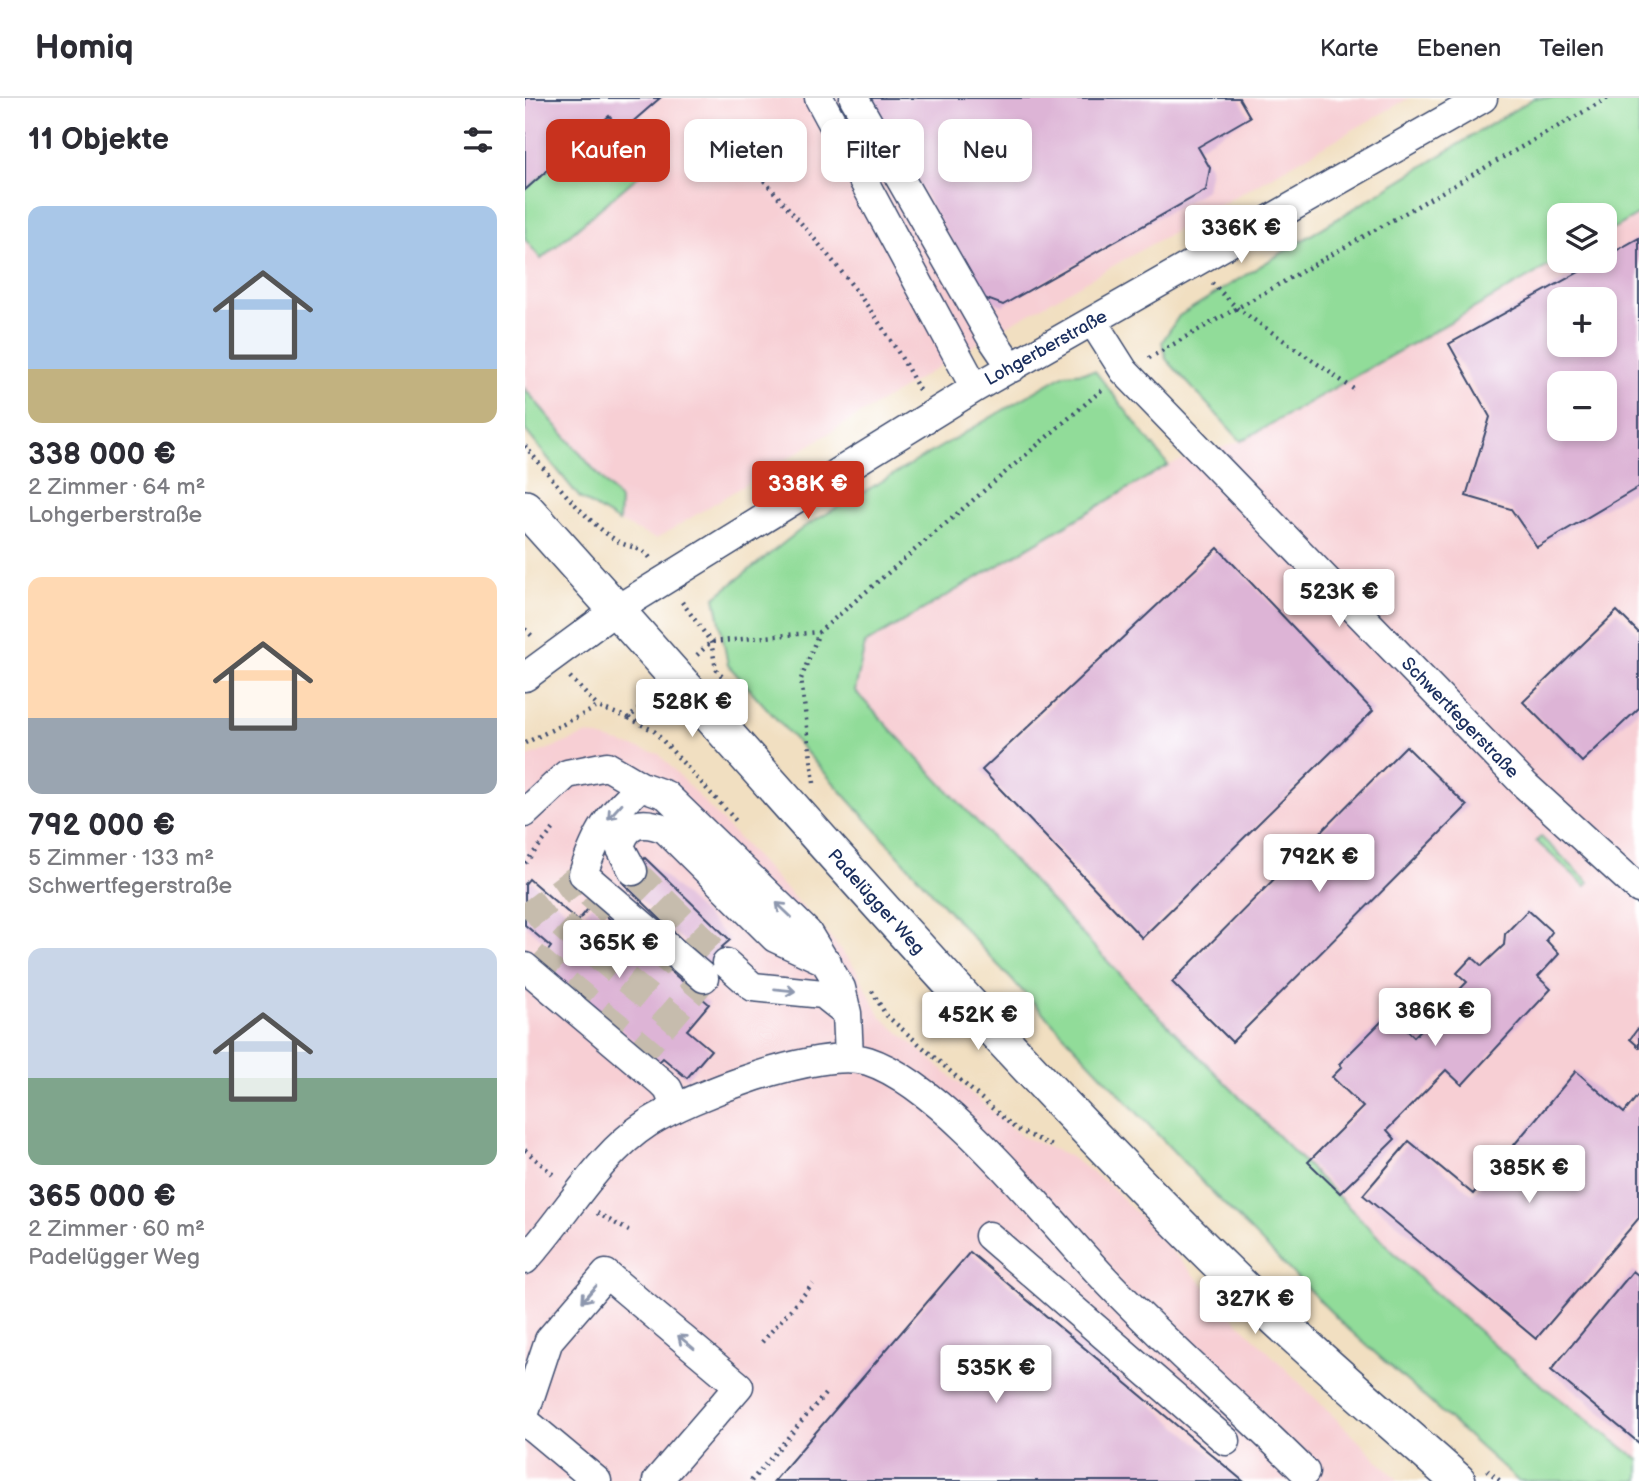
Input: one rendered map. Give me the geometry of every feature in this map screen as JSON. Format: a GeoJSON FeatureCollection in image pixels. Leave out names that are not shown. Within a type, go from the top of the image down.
{"type":"FeatureCollection","features":[{"type":"Feature","properties":{"kind":"main road","name":"Padelügger Weg"},"geometry":{"type":"LineString","coordinates":[[525,508],[895,924],[1124,1167],[1258,1301],[1469,1472]]}},
{"type":"Feature","properties":{"kind":"street"},"geometry":{"type":"LineString","coordinates":[[819,98],[975,388]]}},
{"type":"Feature","properties":{"kind":"street"},"geometry":{"type":"LineString","coordinates":[[854,98],[991,337],[1012,368]]}},
{"type":"Feature","properties":{"kind":"street","name":"Lohgerberstraße"},"geometry":{"type":"LineString","coordinates":[[525,677],[616,610],[975,388],[1483,98]]}},
{"type":"Feature","properties":{"kind":"street","name":"Schwertfegerstraße"},"geometry":{"type":"LineString","coordinates":[[1093,322],[1124,371],[1526,786],[1639,889]]}},
{"type":"Feature","properties":{"kind":"street"},"geometry":{"type":"LineString","coordinates":[[525,813],[567,774],[607,766],[641,786],[666,795],[807,932],[841,988],[847,1013],[849,1057]]}},
{"type":"Feature","properties":{"kind":"street"},"geometry":{"type":"LineString","coordinates":[[641,786],[613,812],[597,835],[583,874],[715,970],[753,987],[823,994],[847,1013]]}},
{"type":"Feature","properties":{"kind":"street"},"geometry":{"type":"LineString","coordinates":[[633,871],[621,846],[624,834],[633,825],[650,822],[664,829],[775,937],[827,962]]}},
{"type":"Feature","properties":{"kind":"street"},"geometry":{"type":"LineString","coordinates":[[525,967],[669,1089],[676,1108]]}},
{"type":"Feature","properties":{"kind":"street"},"geometry":{"type":"LineString","coordinates":[[525,1260],[552,1231],[599,1168],[647,1124],[676,1108],[776,1070],[815,1060],[849,1057],[869,1062],[923,1092],[994,1159],[1100,1275],[1305,1472]]}},
{"type":"Feature","properties":{"kind":"street"},"geometry":{"type":"LineString","coordinates":[[989,1236],[1226,1441]]}},
{"type":"Feature","properties":{"kind":"street"},"geometry":{"type":"LineString","coordinates":[[525,1412],[549,1340],[606,1274],[739,1386],[657,1481]]}},
{"type":"Feature","properties":{"kind":"street"},"geometry":{"type":"LineString","coordinates":[[1075,1308],[1100,1275]]}},
{"type":"Feature","properties":{"kind":"street"},"geometry":{"type":"LineString","coordinates":[[525,1421],[597,1481]]}},
{"type":"Feature","properties":{"kind":"path"},"geometry":{"type":"LineString","coordinates":[[814,783],[801,679],[819,632],[1124,371],[1608,98]]}},
{"type":"Feature","properties":{"kind":"path"},"geometry":{"type":"LineString","coordinates":[[764,182],[886,329],[932,415]]}},
{"type":"Feature","properties":{"kind":"path"},"geometry":{"type":"LineString","coordinates":[[1197,262],[1215,287],[1237,308],[1355,390]]}},
{"type":"Feature","properties":{"kind":"path"},"geometry":{"type":"LineString","coordinates":[[525,446],[568,497],[617,541],[645,551],[711,642],[716,669],[725,680]]}},
{"type":"Feature","properties":{"kind":"path"},"geometry":{"type":"LineString","coordinates":[[525,743],[599,706],[629,718],[711,642],[819,632]]}},
{"type":"Feature","properties":{"kind":"path"},"geometry":{"type":"LineString","coordinates":[[805,774],[823,794]]}},
{"type":"Feature","properties":{"kind":"path"},"geometry":{"type":"LineString","coordinates":[[762,1342],[813,1284]]}},
{"type":"Feature","properties":{"kind":"path"},"geometry":{"type":"LineString","coordinates":[[751,1481],[825,1394]]}},
{"type":"Feature","properties":{"kind":"path"},"geometry":{"type":"LineString","coordinates":[[1469,1472],[1500,1481]]}},
{"type":"Feature","properties":{"kind":"shaded area"},"geometry":{"type":"Polygon","coordinates":[[[525,98],[1409,98],[984,339],[656,539],[619,522],[620,500],[525,389],[525,98]]]}},
{"type":"Feature","properties":{"kind":"shaded area"},"geometry":{"type":"Polygon","coordinates":[[[1639,212],[1639,1460],[1529,1375],[1425,1284],[1155,1012],[855,691],[865,644],[1168,465],[1241,441],[1547,265],[1547,273],[1617,273],[1617,225],[1639,212]]]}},
{"type":"Feature","properties":{"kind":"shaded area"},"geometry":{"type":"Polygon","coordinates":[[[588,734],[659,754],[827,933],[856,969],[881,1017],[1021,1136],[1068,1155],[1111,1186],[1241,1325],[1399,1481],[525,1481],[525,758],[588,734]]]}},
{"type":"Feature","properties":{"kind":"green space"},"geometry":{"type":"Polygon","coordinates":[[[1534,98],[1639,98],[1639,214],[1617,227],[1617,203],[1547,203],[1547,267],[1241,441],[1166,359],[1162,342],[1179,316],[1534,98]]]}},
{"type":"Feature","properties":{"kind":"green space"},"geometry":{"type":"Polygon","coordinates":[[[546,172],[546,182],[631,182],[541,259],[525,239],[525,190],[546,172]]]}},
{"type":"Feature","properties":{"kind":"green space"},"geometry":{"type":"Polygon","coordinates":[[[1095,371],[1168,465],[865,644],[855,691],[1155,1012],[1425,1284],[1529,1375],[1639,1460],[1639,1481],[1518,1481],[1344,1325],[1210,1190],[981,947],[728,665],[715,597],[804,527],[1065,374],[1095,371]]]}},
{"type":"Feature","properties":{"kind":"green space"},"geometry":{"type":"Polygon","coordinates":[[[525,389],[620,500],[619,522],[580,498],[525,430],[525,389]]]}},
{"type":"Feature","properties":{"kind":"green space"},"geometry":{"type":"Polygon","coordinates":[[[1541,837],[1589,882],[1586,886],[1536,841],[1541,837]]]}},
{"type":"Feature","properties":{"kind":"building"},"geometry":{"type":"Polygon","coordinates":[[[525,98],[660,98],[636,119],[612,119],[609,116],[606,119],[546,119],[546,172],[525,190],[525,98]]]}},
{"type":"Feature","properties":{"kind":"building"},"geometry":{"type":"Polygon","coordinates":[[[870,98],[1239,98],[1250,117],[1198,147],[1210,168],[1206,190],[1003,305],[984,298],[918,182],[924,182],[924,119],[882,119],[870,98]]]}},
{"type":"Feature","properties":{"kind":"building"},"geometry":{"type":"Polygon","coordinates":[[[1639,238],[1639,487],[1537,547],[1511,509],[1466,496],[1490,417],[1449,344],[1547,290],[1547,357],[1617,357],[1617,287],[1552,287],[1577,273],[1617,273],[1617,250],[1639,238]]]}},
{"type":"Feature","properties":{"kind":"building"},"geometry":{"type":"Polygon","coordinates":[[[1218,548],[1373,711],[1142,938],[982,770],[1218,548]]]}},
{"type":"Feature","properties":{"kind":"building"},"geometry":{"type":"Polygon","coordinates":[[[1617,611],[1639,633],[1639,708],[1582,762],[1523,702],[1617,611]]]}},
{"type":"Feature","properties":{"kind":"building"},"geometry":{"type":"Polygon","coordinates":[[[1406,746],[1467,806],[1232,1042],[1172,982],[1406,746]]]}},
{"type":"Feature","properties":{"kind":"building"},"geometry":{"type":"Polygon","coordinates":[[[645,858],[730,940],[722,947],[732,956],[716,973],[622,882],[645,858]]]}},
{"type":"Feature","properties":{"kind":"building"},"geometry":{"type":"Polygon","coordinates":[[[529,879],[578,921],[592,904],[709,1004],[687,1030],[711,1050],[687,1078],[663,1058],[659,1062],[540,961],[551,947],[525,925],[525,884],[529,879]]]}},
{"type":"Feature","properties":{"kind":"building"},"geometry":{"type":"Polygon","coordinates":[[[1528,910],[1552,932],[1546,940],[1559,954],[1538,977],[1551,989],[1462,1085],[1446,1070],[1387,1130],[1395,1139],[1340,1193],[1308,1162],[1363,1107],[1332,1077],[1342,1067],[1339,1064],[1390,1013],[1414,1037],[1467,982],[1457,973],[1472,957],[1482,966],[1504,945],[1505,934],[1528,910]]]}},
{"type":"Feature","properties":{"kind":"building"},"geometry":{"type":"Polygon","coordinates":[[[1639,1027],[1639,1047],[1630,1039],[1639,1027]]]}},
{"type":"Feature","properties":{"kind":"building"},"geometry":{"type":"Polygon","coordinates":[[[1576,1071],[1624,1113],[1639,1094],[1639,1218],[1536,1339],[1363,1195],[1409,1141],[1473,1194],[1576,1071]]]}},
{"type":"Feature","properties":{"kind":"building"},"geometry":{"type":"Polygon","coordinates":[[[970,1252],[1237,1476],[1243,1481],[774,1481],[970,1252]]]}},
{"type":"Feature","properties":{"kind":"building"},"geometry":{"type":"Polygon","coordinates":[[[1633,1271],[1639,1276],[1639,1443],[1551,1370],[1633,1271]]]}},
{"type":"Feature","properties":{"kind":"tunnel"},"geometry":{"type":"LineString","coordinates":[[633,871],[726,963]]}},
{"type":"Feature","properties":{"kind":"tunnel"},"geometry":{"type":"LineString","coordinates":[[525,918],[583,874]]}},
{"type":"Feature","properties":{"kind":"tunnel"},"geometry":{"type":"LineString","coordinates":[[535,976],[607,895]]}},
{"type":"Feature","properties":{"kind":"tunnel"},"geometry":{"type":"LineString","coordinates":[[569,1004],[639,921]]}},
{"type":"Feature","properties":{"kind":"tunnel"},"geometry":{"type":"LineString","coordinates":[[602,1032],[670,948]]}},
{"type":"Feature","properties":{"kind":"tunnel"},"geometry":{"type":"LineString","coordinates":[[635,1059],[704,978]]}}]}
